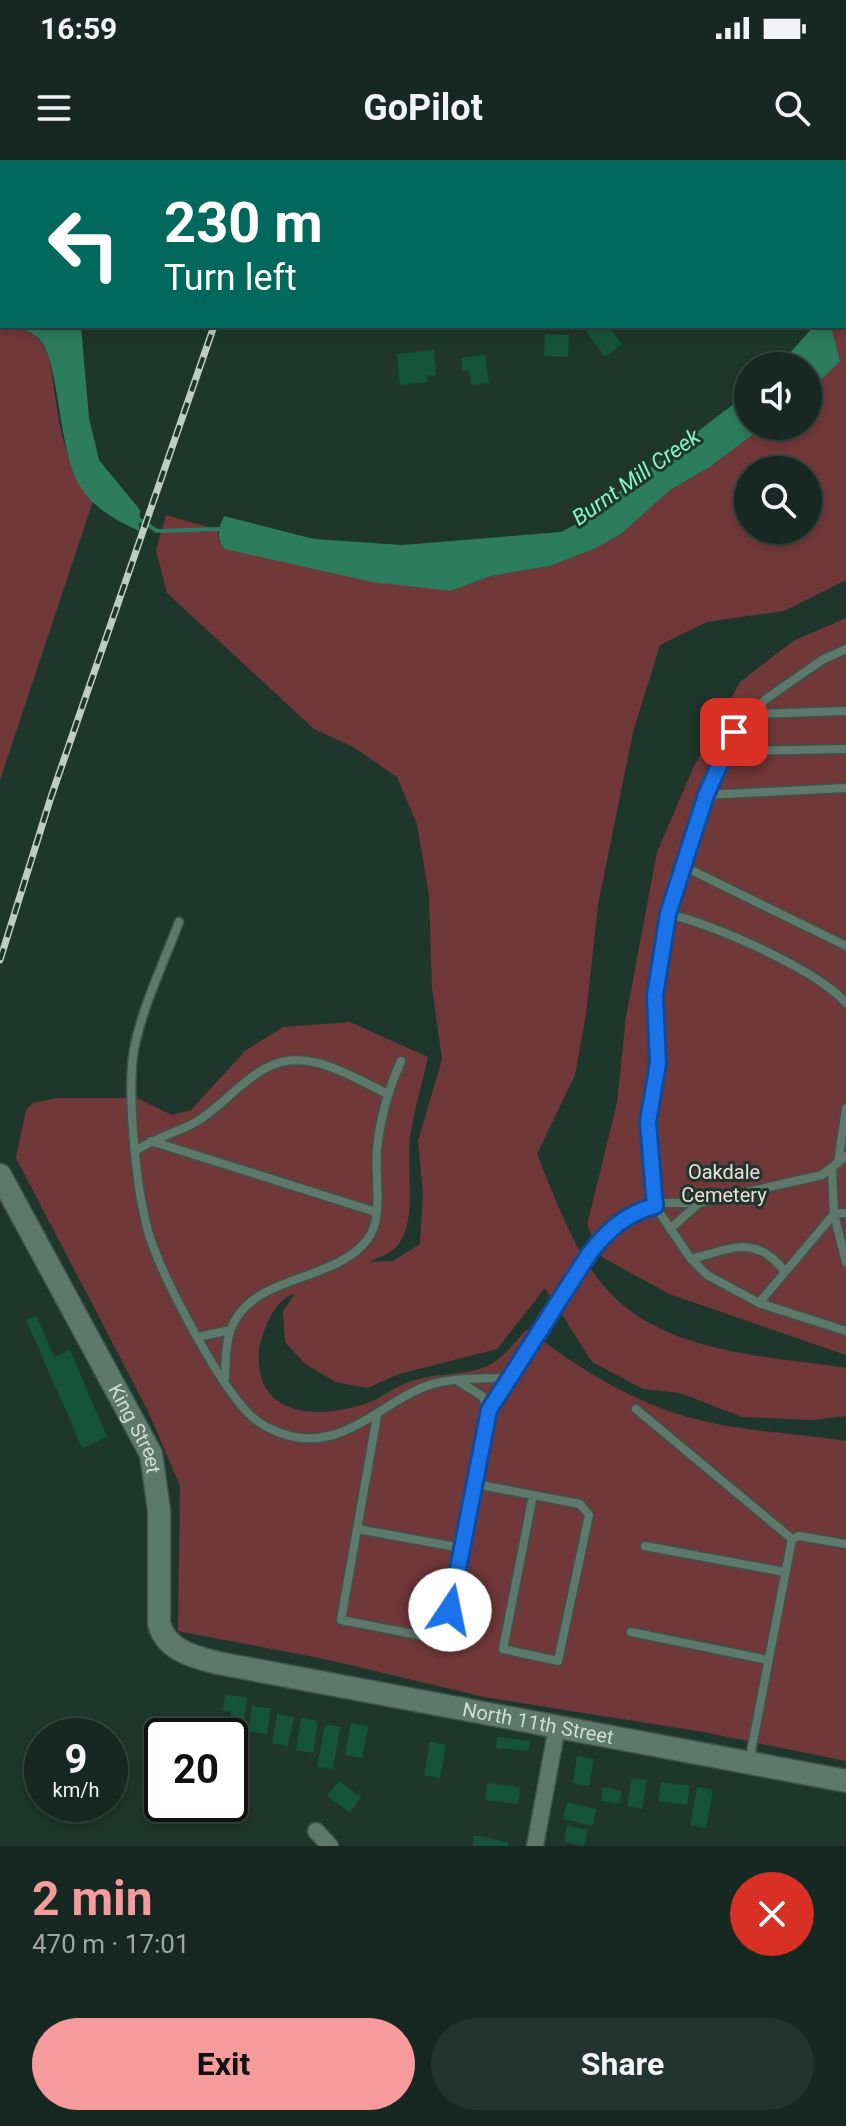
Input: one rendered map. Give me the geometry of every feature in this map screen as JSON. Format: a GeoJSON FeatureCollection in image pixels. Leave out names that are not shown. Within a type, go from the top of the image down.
{"type":"FeatureCollection","features":[{"type":"Feature","properties":{"kind":"street","name":"King Street"},"geometry":{"type":"LineString","coordinates":[[0,1175],[151,1454],[159,1510],[162,1634],[188,1654],[231,1666]]}},
{"type":"Feature","properties":{"kind":"street","name":"North 11th Street"},"geometry":{"type":"LineString","coordinates":[[231,1666],[748,1763],[845,1778]]}},
{"type":"Feature","properties":{"kind":"street"},"geometry":{"type":"LineString","coordinates":[[535,1846],[557,1727]]}},
{"type":"Feature","properties":{"kind":"street"},"geometry":{"type":"LineString","coordinates":[[316,1831],[330,1846]]}},
{"type":"Feature","properties":{"kind":"lane"},"geometry":{"type":"LineString","coordinates":[[846,649],[811,668],[766,699],[734,732],[706,795],[668,914],[655,996],[658,1063],[648,1122],[655,1206],[691,1259],[707,1275],[759,1303],[846,1331]]}},
{"type":"Feature","properties":{"kind":"lane"},"geometry":{"type":"LineString","coordinates":[[752,714],[846,711]]}},
{"type":"Feature","properties":{"kind":"lane"},"geometry":{"type":"LineString","coordinates":[[726,751],[846,749]]}},
{"type":"Feature","properties":{"kind":"lane"},"geometry":{"type":"LineString","coordinates":[[706,795],[846,788]]}},
{"type":"Feature","properties":{"kind":"lane"},"geometry":{"type":"LineString","coordinates":[[685,867],[846,946]]}},
{"type":"Feature","properties":{"kind":"lane"},"geometry":{"type":"LineString","coordinates":[[668,914],[701,921],[827,984],[846,1003]]}},
{"type":"Feature","properties":{"kind":"lane"},"geometry":{"type":"LineString","coordinates":[[179,922],[131,1063],[135,1151],[152,1244],[198,1337],[248,1413],[282,1433],[304,1438],[331,1436],[377,1416],[423,1387],[456,1380],[508,1378]]}},
{"type":"Feature","properties":{"kind":"lane"},"geometry":{"type":"LineString","coordinates":[[135,1151],[194,1123],[266,1067],[295,1061],[319,1062],[386,1093]]}},
{"type":"Feature","properties":{"kind":"lane"},"geometry":{"type":"LineString","coordinates":[[225,1379],[230,1330],[240,1313],[258,1297],[352,1256],[370,1238],[376,1212],[377,1151],[386,1093],[401,1061]]}},
{"type":"Feature","properties":{"kind":"lane"},"geometry":{"type":"LineString","coordinates":[[846,1108],[835,1166],[834,1214],[846,1262]]}},
{"type":"Feature","properties":{"kind":"lane"},"geometry":{"type":"LineString","coordinates":[[151,1141],[376,1212]]}},
{"type":"Feature","properties":{"kind":"lane"},"geometry":{"type":"LineString","coordinates":[[377,1416],[341,1620],[444,1640],[489,1410],[568,1291],[582,1264],[607,1232],[633,1212],[655,1206],[699,1203],[822,1175],[846,1156]]}},
{"type":"Feature","properties":{"kind":"lane"},"geometry":{"type":"LineString","coordinates":[[670,1229],[699,1203]]}},
{"type":"Feature","properties":{"kind":"lane"},"geometry":{"type":"LineString","coordinates":[[759,1303],[834,1214],[846,1213]]}},
{"type":"Feature","properties":{"kind":"lane"},"geometry":{"type":"LineString","coordinates":[[691,1259],[745,1245],[766,1251],[785,1272]]}},
{"type":"Feature","properties":{"kind":"lane"},"geometry":{"type":"LineString","coordinates":[[198,1337],[230,1330]]}},
{"type":"Feature","properties":{"kind":"lane"},"geometry":{"type":"LineString","coordinates":[[456,1380],[482,1396],[489,1410]]}},
{"type":"Feature","properties":{"kind":"lane"},"geometry":{"type":"LineString","coordinates":[[636,1409],[792,1539]]}},
{"type":"Feature","properties":{"kind":"lane"},"geometry":{"type":"LineString","coordinates":[[475,1484],[533,1495],[580,1504],[589,1515],[558,1661],[503,1649],[533,1495]]}},
{"type":"Feature","properties":{"kind":"lane"},"geometry":{"type":"LineString","coordinates":[[357,1529],[462,1548]]}},
{"type":"Feature","properties":{"kind":"lane"},"geometry":{"type":"LineString","coordinates":[[792,1539],[799,1536],[846,1544]]}},
{"type":"Feature","properties":{"kind":"lane"},"geometry":{"type":"LineString","coordinates":[[748,1763],[792,1539]]}},
{"type":"Feature","properties":{"kind":"lane"},"geometry":{"type":"LineString","coordinates":[[645,1546],[785,1572]]}},
{"type":"Feature","properties":{"kind":"lane"},"geometry":{"type":"LineString","coordinates":[[631,1632],[768,1660]]}},
{"type":"Feature","properties":{"kind":"green space"},"geometry":{"type":"Polygon","coordinates":[[[0,328],[18,328],[38,338],[45,348],[67,452],[78,478],[93,501],[0,780],[0,328]]]}},
{"type":"Feature","properties":{"kind":"green space"},"geometry":{"type":"Polygon","coordinates":[[[832,328],[846,328],[846,580],[784,611],[707,622],[660,645],[633,732],[598,905],[586,1014],[575,1075],[537,1154],[577,1246],[611,1294],[635,1314],[691,1341],[753,1355],[846,1368],[846,1416],[812,1420],[742,1417],[680,1393],[643,1389],[592,1362],[545,1288],[497,1349],[399,1374],[367,1388],[336,1382],[305,1364],[285,1342],[283,1312],[295,1293],[277,1306],[269,1319],[261,1340],[259,1358],[263,1382],[274,1398],[297,1410],[325,1412],[365,1404],[418,1379],[487,1366],[504,1354],[527,1329],[591,1374],[637,1398],[686,1417],[728,1426],[846,1441],[846,1761],[703,1732],[484,1697],[329,1660],[178,1631],[180,1486],[147,1409],[16,1158],[26,1110],[33,1103],[56,1098],[137,1098],[172,1115],[191,1110],[245,1051],[283,1027],[350,1022],[428,1057],[410,1137],[410,1206],[405,1232],[394,1249],[369,1262],[393,1261],[420,1244],[423,1194],[418,1141],[442,1059],[432,988],[429,895],[417,824],[397,777],[355,748],[314,729],[167,593],[156,550],[166,515],[218,530],[219,542],[451,591],[491,576],[550,566],[594,549],[621,534],[670,490],[710,467],[746,440],[822,440],[822,379],[840,361],[832,328]]]}},
{"type":"Feature","properties":{"kind":"green space","name":"Oakdale Cemetery"},"geometry":{"type":"Polygon","coordinates":[[[846,618],[846,1355],[669,1294],[602,1257],[587,1225],[617,1103],[626,1017],[657,852],[694,766],[740,682],[793,641],[846,618]]]}},
{"type":"Feature","properties":{"kind":"shaded area"},"geometry":{"type":"Polygon","coordinates":[[[19,328],[81,328],[89,418],[99,460],[140,510],[139,531],[98,507],[80,486],[67,451],[47,353],[41,341],[19,328]]]}},
{"type":"Feature","properties":{"kind":"shaded area"},"geometry":{"type":"Polygon","coordinates":[[[812,328],[832,328],[840,361],[822,379],[822,352],[791,352],[812,328]]]}},
{"type":"Feature","properties":{"kind":"shaded area"},"geometry":{"type":"Polygon","coordinates":[[[734,404],[734,440],[746,440],[710,467],[670,490],[621,534],[594,549],[550,566],[491,576],[451,591],[372,582],[225,549],[219,536],[224,516],[314,539],[402,545],[561,532],[578,523],[734,404]]]}},
{"type":"Feature","properties":{"kind":"building"},"geometry":{"type":"Polygon","coordinates":[[[610,328],[622,344],[605,357],[585,330],[610,328]]]}},
{"type":"Feature","properties":{"kind":"building"},"geometry":{"type":"Polygon","coordinates":[[[545,334],[569,335],[568,357],[544,356],[545,334]]]}},
{"type":"Feature","properties":{"kind":"building"},"geometry":{"type":"Polygon","coordinates":[[[434,350],[436,375],[427,376],[427,382],[400,385],[397,354],[434,350]]]}},
{"type":"Feature","properties":{"kind":"building"},"geometry":{"type":"Polygon","coordinates":[[[485,355],[489,383],[471,385],[469,370],[463,371],[461,358],[485,355]]]}},
{"type":"Feature","properties":{"kind":"building"},"geometry":{"type":"Polygon","coordinates":[[[36,1315],[54,1357],[70,1350],[107,1437],[82,1448],[26,1320],[36,1315]]]}},
{"type":"Feature","properties":{"kind":"building"},"geometry":{"type":"Polygon","coordinates":[[[225,1695],[247,1697],[244,1718],[230,1718],[231,1712],[223,1711],[225,1695]]]}},
{"type":"Feature","properties":{"kind":"building"},"geometry":{"type":"Polygon","coordinates":[[[252,1706],[271,1708],[267,1734],[248,1732],[252,1706]]]}},
{"type":"Feature","properties":{"kind":"building"},"geometry":{"type":"Polygon","coordinates":[[[277,1714],[294,1717],[288,1746],[272,1743],[277,1714]]]}},
{"type":"Feature","properties":{"kind":"building"},"geometry":{"type":"Polygon","coordinates":[[[301,1718],[318,1721],[313,1753],[296,1750],[301,1718]]]}},
{"type":"Feature","properties":{"kind":"building"},"geometry":{"type":"Polygon","coordinates":[[[351,1723],[368,1726],[362,1758],[345,1755],[351,1723]]]}},
{"type":"Feature","properties":{"kind":"building"},"geometry":{"type":"Polygon","coordinates":[[[325,1724],[340,1727],[333,1769],[317,1767],[325,1724]]]}},
{"type":"Feature","properties":{"kind":"building"},"geometry":{"type":"Polygon","coordinates":[[[497,1737],[530,1741],[529,1751],[496,1748],[497,1737]]]}},
{"type":"Feature","properties":{"kind":"building"},"geometry":{"type":"Polygon","coordinates":[[[430,1742],[446,1745],[440,1778],[424,1775],[430,1742]]]}},
{"type":"Feature","properties":{"kind":"building"},"geometry":{"type":"Polygon","coordinates":[[[577,1756],[594,1759],[589,1786],[573,1783],[577,1756]]]}},
{"type":"Feature","properties":{"kind":"building"},"geometry":{"type":"Polygon","coordinates":[[[632,1778],[647,1780],[642,1809],[627,1806],[632,1778]]]}},
{"type":"Feature","properties":{"kind":"building"},"geometry":{"type":"Polygon","coordinates":[[[339,1781],[361,1797],[350,1813],[327,1796],[339,1781]]]}},
{"type":"Feature","properties":{"kind":"building"},"geometry":{"type":"Polygon","coordinates":[[[661,1782],[690,1786],[687,1805],[658,1801],[661,1782]]]}},
{"type":"Feature","properties":{"kind":"building"},"geometry":{"type":"Polygon","coordinates":[[[487,1783],[520,1787],[518,1804],[485,1800],[487,1783]]]}},
{"type":"Feature","properties":{"kind":"building"},"geometry":{"type":"Polygon","coordinates":[[[603,1787],[622,1791],[620,1804],[601,1801],[603,1787]]]}},
{"type":"Feature","properties":{"kind":"building"},"geometry":{"type":"Polygon","coordinates":[[[697,1787],[713,1790],[706,1828],[690,1825],[697,1787]]]}},
{"type":"Feature","properties":{"kind":"building"},"geometry":{"type":"Polygon","coordinates":[[[567,1802],[596,1809],[593,1826],[563,1819],[567,1802]]]}},
{"type":"Feature","properties":{"kind":"building"},"geometry":{"type":"Polygon","coordinates":[[[567,1825],[588,1830],[584,1846],[564,1842],[567,1825]]]}},
{"type":"Feature","properties":{"kind":"building"},"geometry":{"type":"Polygon","coordinates":[[[474,1835],[508,1842],[508,1846],[473,1846],[474,1835]]]}},
{"type":"Feature","properties":{"kind":"waterway","name":"Burnt Mill Creek"},"geometry":{"type":"LineString","coordinates":[[137,518],[157,531],[220,529]]}},
{"type":"Feature","properties":{"kind":"railway"},"geometry":{"type":"LineString","coordinates":[[0,960],[51,797],[213,328]]}},
{"type":"Feature","properties":{"kind":"route"},"geometry":{"type":"LineString","coordinates":[[450,1610],[489,1410],[589,1254],[607,1232],[633,1212],[655,1206],[648,1122],[658,1063],[655,996],[668,914],[706,795],[734,732]]}}]}
